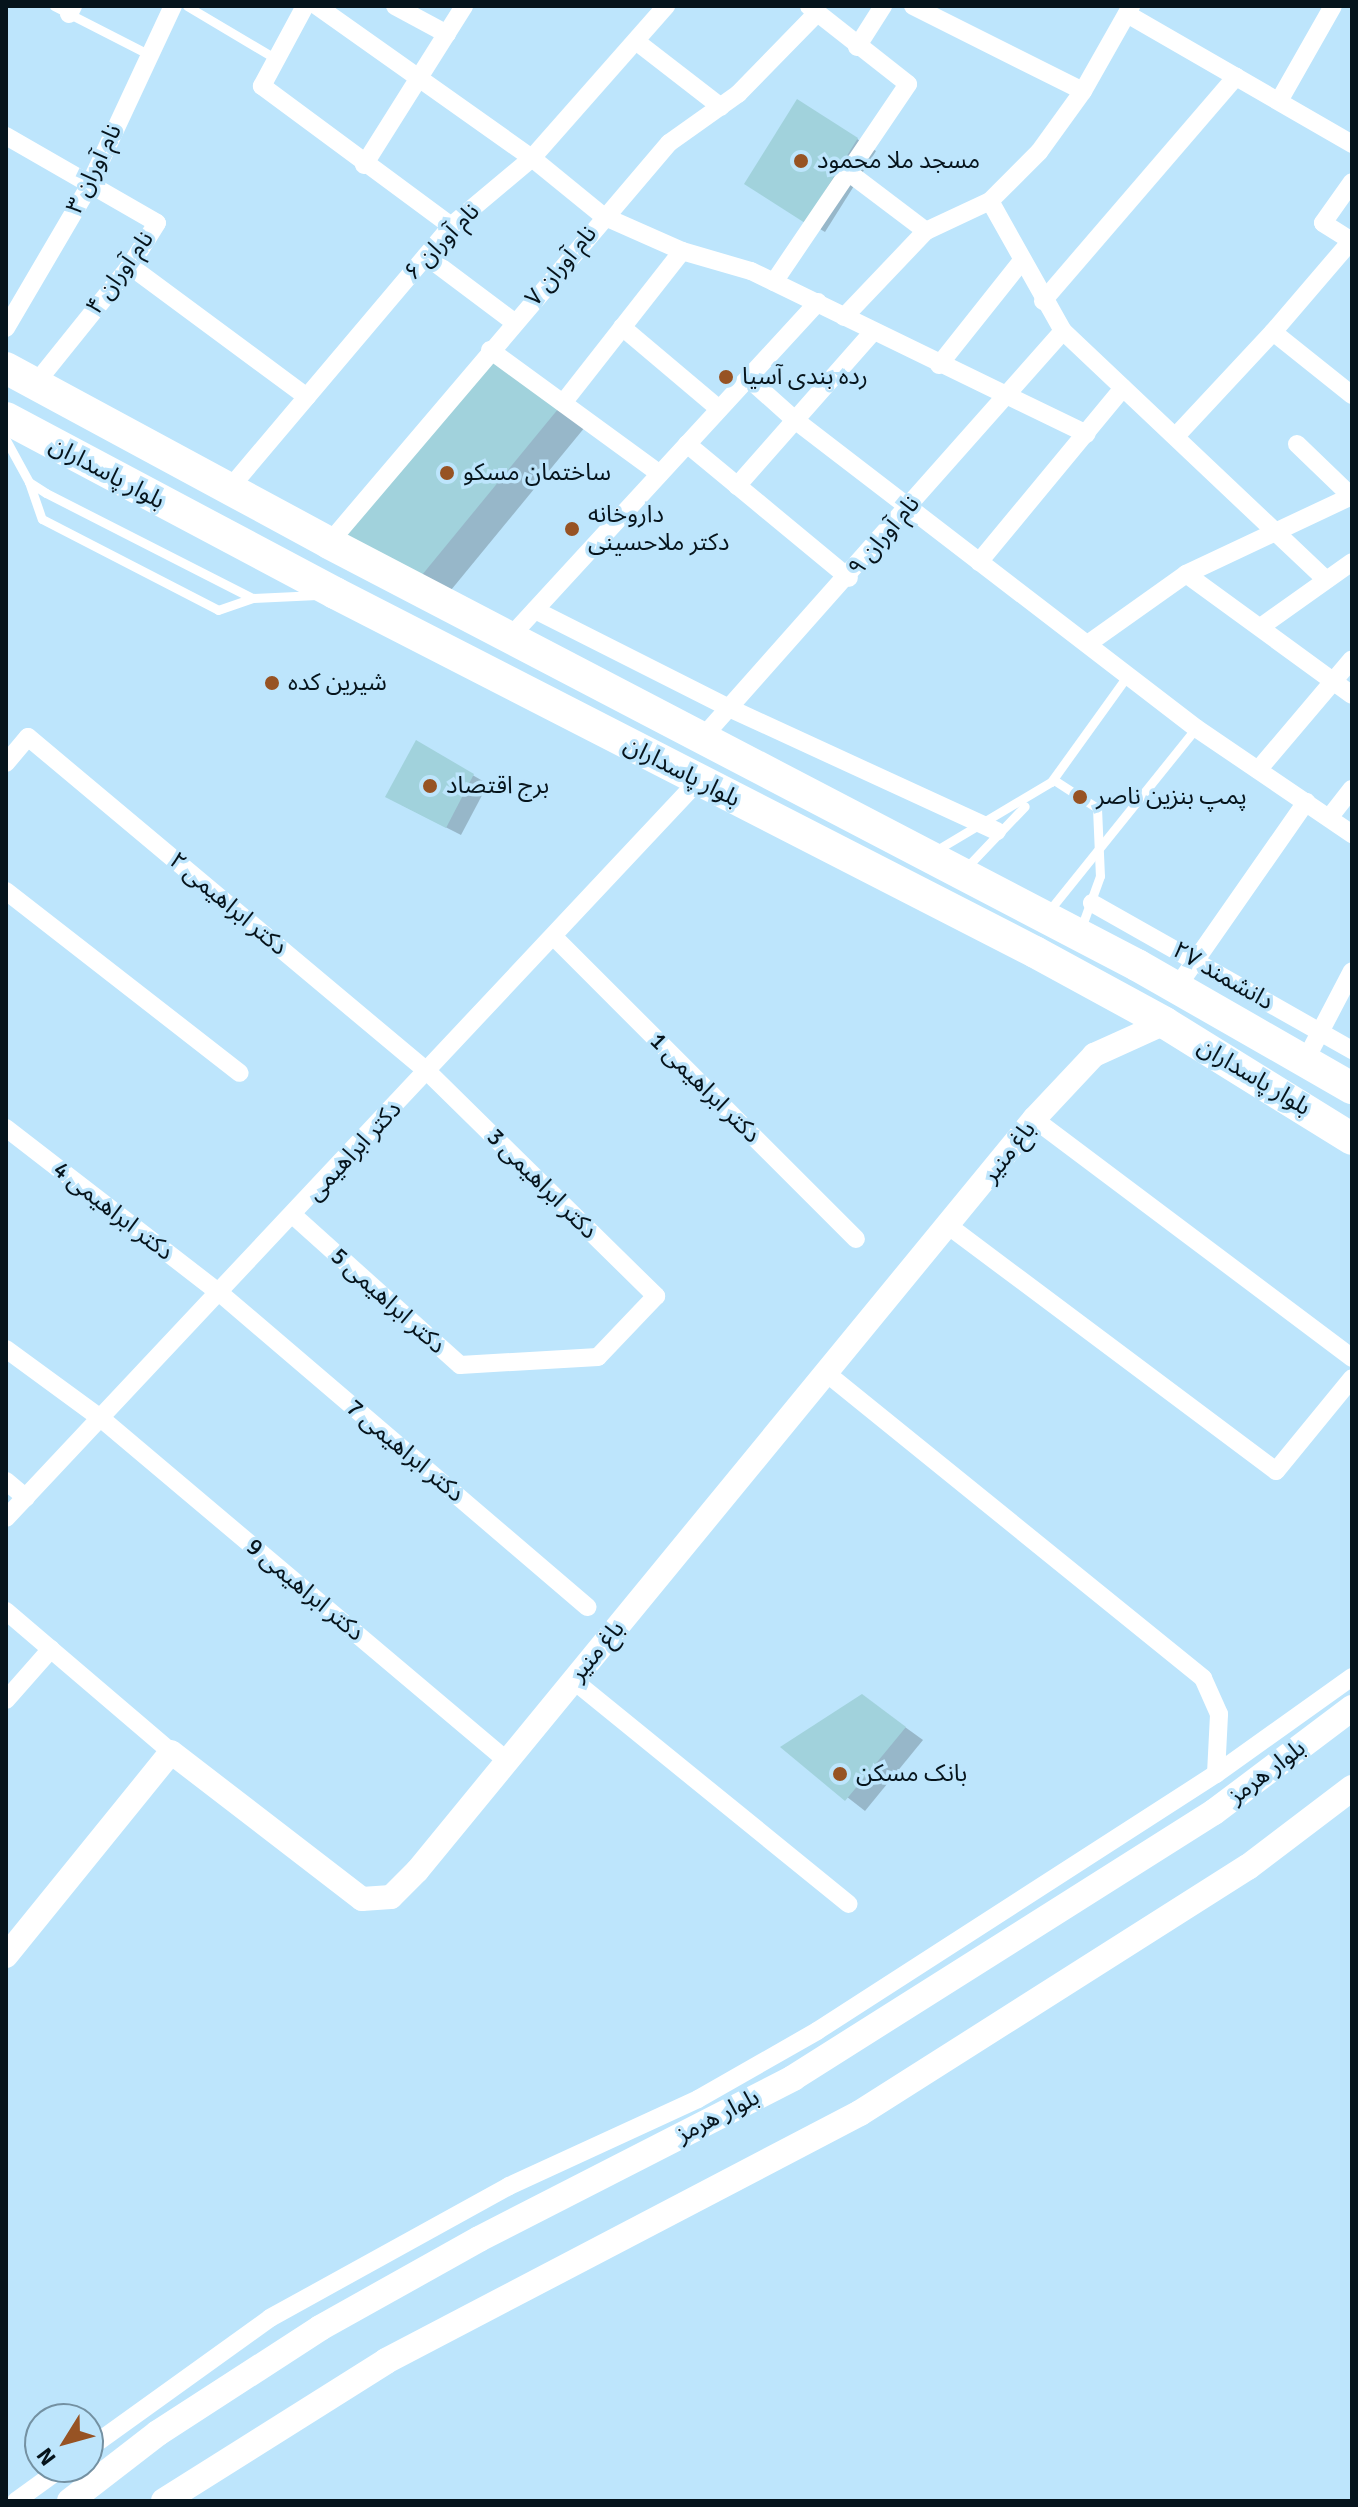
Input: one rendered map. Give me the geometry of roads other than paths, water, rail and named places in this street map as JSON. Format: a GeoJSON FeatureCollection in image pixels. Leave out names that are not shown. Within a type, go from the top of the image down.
{"type":"FeatureCollection","features":[{"type":"Feature","properties":{"kind":"highway","name":"بلوار پاسداران"},"geometry":{"type":"LineString","coordinates":[[6,368],[329,543],[1177,987],[1312,1045],[1352,1088]]}},
{"type":"Feature","properties":{"kind":"highway","name":"بلوار پاسداران"},"geometry":{"type":"LineString","coordinates":[[6,418],[335,593],[1165,1023],[1352,1139]]}},
{"type":"Feature","properties":{"kind":"main road","name":"بلوار هرمز"},"geometry":{"type":"LineString","coordinates":[[70,2501],[158,2433],[320,2328],[479,2239],[793,2078],[1214,1812],[1352,1708]]}},
{"type":"Feature","properties":{"kind":"main road"},"geometry":{"type":"LineString","coordinates":[[164,2501],[386,2361],[860,2113],[1248,1867],[1352,1788]]}},
{"type":"Feature","properties":{"kind":"street","name":"نام آوران ۳"},"geometry":{"type":"LineString","coordinates":[[6,328],[88,188],[173,6]]}},
{"type":"Feature","properties":{"kind":"street"},"geometry":{"type":"LineString","coordinates":[[305,6],[262,86],[364,165],[451,226]]}},
{"type":"Feature","properties":{"kind":"street"},"geometry":{"type":"LineString","coordinates":[[317,6],[420,82],[532,158],[603,216],[682,251],[774,282],[818,302],[872,333],[1086,434]]}},
{"type":"Feature","properties":{"kind":"street"},"geometry":{"type":"LineString","coordinates":[[395,6],[447,34]]}},
{"type":"Feature","properties":{"kind":"street"},"geometry":{"type":"LineString","coordinates":[[364,165],[420,82],[464,6]]}},
{"type":"Feature","properties":{"kind":"street","name":"نام آوران ۶"},"geometry":{"type":"LineString","coordinates":[[229,489],[451,226],[532,158],[666,6]]}},
{"type":"Feature","properties":{"kind":"street"},"geometry":{"type":"LineString","coordinates":[[857,47],[883,6]]}},
{"type":"Feature","properties":{"kind":"street"},"geometry":{"type":"LineString","coordinates":[[913,6],[1083,91]]}},
{"type":"Feature","properties":{"kind":"street"},"geometry":{"type":"LineString","coordinates":[[1279,101],[1333,6]]}},
{"type":"Feature","properties":{"kind":"street"},"geometry":{"type":"LineString","coordinates":[[774,282],[908,84],[813,10]]}},
{"type":"Feature","properties":{"kind":"street","name":"نام آوران ۷"},"geometry":{"type":"LineString","coordinates":[[329,543],[603,216],[669,143],[721,107],[813,10]]}},
{"type":"Feature","properties":{"kind":"street"},"geometry":{"type":"LineString","coordinates":[[844,317],[926,231],[990,201],[1039,152],[1083,91],[1129,10],[1352,144]]}},
{"type":"Feature","properties":{"kind":"street"},"geometry":{"type":"LineString","coordinates":[[637,42],[721,107]]}},
{"type":"Feature","properties":{"kind":"street"},"geometry":{"type":"LineString","coordinates":[[1043,301],[1236,77]]}},
{"type":"Feature","properties":{"kind":"street","name":"نام آوران ۴"},"geometry":{"type":"LineString","coordinates":[[9,144],[157,223],[130,266],[35,384]]}},
{"type":"Feature","properties":{"kind":"street"},"geometry":{"type":"LineString","coordinates":[[848,172],[926,231]]}},
{"type":"Feature","properties":{"kind":"street"},"geometry":{"type":"LineString","coordinates":[[1176,436],[1352,241],[1323,223],[1352,182]]}},
{"type":"Feature","properties":{"kind":"street"},"geometry":{"type":"LineString","coordinates":[[990,201],[1021,262],[1063,331],[1276,528],[1326,580]]}},
{"type":"Feature","properties":{"kind":"street"},"geometry":{"type":"LineString","coordinates":[[563,403],[682,251]]}},
{"type":"Feature","properties":{"kind":"street"},"geometry":{"type":"LineString","coordinates":[[426,256],[514,322]]}},
{"type":"Feature","properties":{"kind":"street"},"geometry":{"type":"LineString","coordinates":[[939,365],[1021,262]]}},
{"type":"Feature","properties":{"kind":"street"},"geometry":{"type":"LineString","coordinates":[[130,266],[307,397]]}},
{"type":"Feature","properties":{"kind":"street"},"geometry":{"type":"LineString","coordinates":[[510,637],[818,302]]}},
{"type":"Feature","properties":{"kind":"street"},"geometry":{"type":"LineString","coordinates":[[622,327],[719,409]]}},
{"type":"Feature","properties":{"kind":"street","name":"نام آوران ۹"},"geometry":{"type":"LineString","coordinates":[[702,738],[849,578],[1005,394],[1063,331]]}},
{"type":"Feature","properties":{"kind":"street"},"geometry":{"type":"LineString","coordinates":[[1273,332],[1352,395]]}},
{"type":"Feature","properties":{"kind":"street"},"geometry":{"type":"LineString","coordinates":[[737,486],[872,333]]}},
{"type":"Feature","properties":{"kind":"street"},"geometry":{"type":"LineString","coordinates":[[490,350],[660,474]]}},
{"type":"Feature","properties":{"kind":"street"},"geometry":{"type":"LineString","coordinates":[[748,378],[795,420],[907,508],[1089,643],[1196,728],[1352,834]]}},
{"type":"Feature","properties":{"kind":"street"},"geometry":{"type":"LineString","coordinates":[[979,562],[1123,388]]}},
{"type":"Feature","properties":{"kind":"street"},"geometry":{"type":"LineString","coordinates":[[687,444],[849,578]]}},
{"type":"Feature","properties":{"kind":"street"},"geometry":{"type":"LineString","coordinates":[[1089,643],[1186,574],[1276,528],[1352,496],[1297,444]]}},
{"type":"Feature","properties":{"kind":"street"},"geometry":{"type":"LineString","coordinates":[[1262,626],[1352,562]]}},
{"type":"Feature","properties":{"kind":"street"},"geometry":{"type":"LineString","coordinates":[[1186,574],[1262,626],[1352,695]]}},
{"type":"Feature","properties":{"kind":"street"},"geometry":{"type":"LineString","coordinates":[[535,610],[729,708],[989,827]]}},
{"type":"Feature","properties":{"kind":"street"},"geometry":{"type":"LineString","coordinates":[[1258,770],[1352,659]]}},
{"type":"Feature","properties":{"kind":"street","name":"دکتر ابراهیمی ۲"},"geometry":{"type":"LineString","coordinates":[[6,763],[28,737],[428,1072]]}},
{"type":"Feature","properties":{"kind":"street","name":"دکتر ابراهیمی"},"geometry":{"type":"LineString","coordinates":[[6,1518],[103,1420],[698,781]]}},
{"type":"Feature","properties":{"kind":"street"},"geometry":{"type":"LineString","coordinates":[[1329,818],[1352,789]]}},
{"type":"Feature","properties":{"kind":"street"},"geometry":{"type":"LineString","coordinates":[[1177,987],[1306,802]]}},
{"type":"Feature","properties":{"kind":"street"},"geometry":{"type":"LineString","coordinates":[[6,891],[240,1073]]}},
{"type":"Feature","properties":{"kind":"street","name":"دانشمند ۲۷"},"geometry":{"type":"LineString","coordinates":[[1092,903],[1195,959],[1312,1045],[1352,1050]]}},
{"type":"Feature","properties":{"kind":"street","name":"دکتر ابراهیمی 1"},"geometry":{"type":"LineString","coordinates":[[554,937],[856,1239]]}},
{"type":"Feature","properties":{"kind":"street"},"geometry":{"type":"LineString","coordinates":[[1312,1045],[1352,971]]}},
{"type":"Feature","properties":{"kind":"street","name":"باغ منیر"},"geometry":{"type":"LineString","coordinates":[[171,1752],[362,1899],[378,1901],[391,1897],[417,1871],[950,1227],[1034,1119],[1094,1055],[1165,1023]]}},
{"type":"Feature","properties":{"kind":"street","name":"دکتر ابراهیمی 3"},"geometry":{"type":"LineString","coordinates":[[428,1072],[656,1296]]}},
{"type":"Feature","properties":{"kind":"street"},"geometry":{"type":"LineString","coordinates":[[1034,1119],[1352,1358]]}},
{"type":"Feature","properties":{"kind":"street","name":"دکتر ابراهیمی 4"},"geometry":{"type":"LineString","coordinates":[[6,1128],[221,1294]]}},
{"type":"Feature","properties":{"kind":"street","name":"دکتر ابراهیمی 5"},"geometry":{"type":"LineString","coordinates":[[294,1216],[460,1365],[598,1357],[656,1296]]}},
{"type":"Feature","properties":{"kind":"street"},"geometry":{"type":"LineString","coordinates":[[950,1227],[1276,1471],[1352,1378]]}},
{"type":"Feature","properties":{"kind":"street","name":"دکتر ابراهیمی 7"},"geometry":{"type":"LineString","coordinates":[[221,1294],[588,1607]]}},
{"type":"Feature","properties":{"kind":"street","name":"دکتر ابراهیمی 9"},"geometry":{"type":"LineString","coordinates":[[6,1349],[103,1420],[506,1760]]}},
{"type":"Feature","properties":{"kind":"street"},"geometry":{"type":"LineString","coordinates":[[827,1374],[1203,1678],[1219,1714],[1216,1774]]}},
{"type":"Feature","properties":{"kind":"street"},"geometry":{"type":"LineString","coordinates":[[6,1481],[26,1498]]}},
{"type":"Feature","properties":{"kind":"street"},"geometry":{"type":"LineString","coordinates":[[6,1611],[171,1752],[6,1956]]}},
{"type":"Feature","properties":{"kind":"street"},"geometry":{"type":"LineString","coordinates":[[6,1700],[51,1649]]}},
{"type":"Feature","properties":{"kind":"street"},"geometry":{"type":"LineString","coordinates":[[104,2437],[270,2318],[509,2186],[698,2099],[790,2046],[1216,1774],[1352,1677]]}},
{"type":"Feature","properties":{"kind":"street"},"geometry":{"type":"LineString","coordinates":[[573,1680],[849,1904]]}},
{"type":"Feature","properties":{"kind":"street"},"geometry":{"type":"LineString","coordinates":[[16,2501],[41,2483]]}},
{"type":"Feature","properties":{"kind":"lane"},"geometry":{"type":"LineString","coordinates":[[187,6],[278,60]]}},
{"type":"Feature","properties":{"kind":"lane"},"geometry":{"type":"LineString","coordinates":[[65,9],[148,54]]}},
{"type":"Feature","properties":{"kind":"lane"},"geometry":{"type":"LineString","coordinates":[[6,440],[29,482],[42,519],[218,610],[252,598],[335,593]]}},
{"type":"Feature","properties":{"kind":"lane"},"geometry":{"type":"LineString","coordinates":[[29,482],[252,598]]}},
{"type":"Feature","properties":{"kind":"lane"},"geometry":{"type":"LineString","coordinates":[[928,856],[989,827],[1054,780],[1128,675]]}},
{"type":"Feature","properties":{"kind":"lane"},"geometry":{"type":"LineString","coordinates":[[1044,916],[1196,728]]}},
{"type":"Feature","properties":{"kind":"lane"},"geometry":{"type":"LineString","coordinates":[[962,873],[989,827],[1054,780]]}},
{"type":"Feature","properties":{"kind":"lane"},"geometry":{"type":"LineString","coordinates":[[1054,780],[1097,808],[1102,842],[1092,903],[1079,935]]}},
{"type":"Feature","properties":{"kind":"place","name":"مسجد ملا محمود"},"geometry":{"type":"Point","coordinates":[801,161]}},
{"type":"Feature","properties":{"kind":"place","name":"رده بندی آسیا"},"geometry":{"type":"Point","coordinates":[726,377]}},
{"type":"Feature","properties":{"kind":"place","name":"ساختمان مسکو"},"geometry":{"type":"Point","coordinates":[447,473]}},
{"type":"Feature","properties":{"kind":"place","name":"داروخانه دکتر ملاحسینی"},"geometry":{"type":"Point","coordinates":[572,529]}},
{"type":"Feature","properties":{"kind":"place","name":"شیرین کده"},"geometry":{"type":"Point","coordinates":[272,683]}},
{"type":"Feature","properties":{"kind":"place","name":"برج اقتصاد"},"geometry":{"type":"Point","coordinates":[430,786]}},
{"type":"Feature","properties":{"kind":"place","name":"پمپ بنزین ناصر"},"geometry":{"type":"Point","coordinates":[1080,797]}},
{"type":"Feature","properties":{"kind":"place","name":"بانک مسکن"},"geometry":{"type":"Point","coordinates":[840,1774]}}]}
